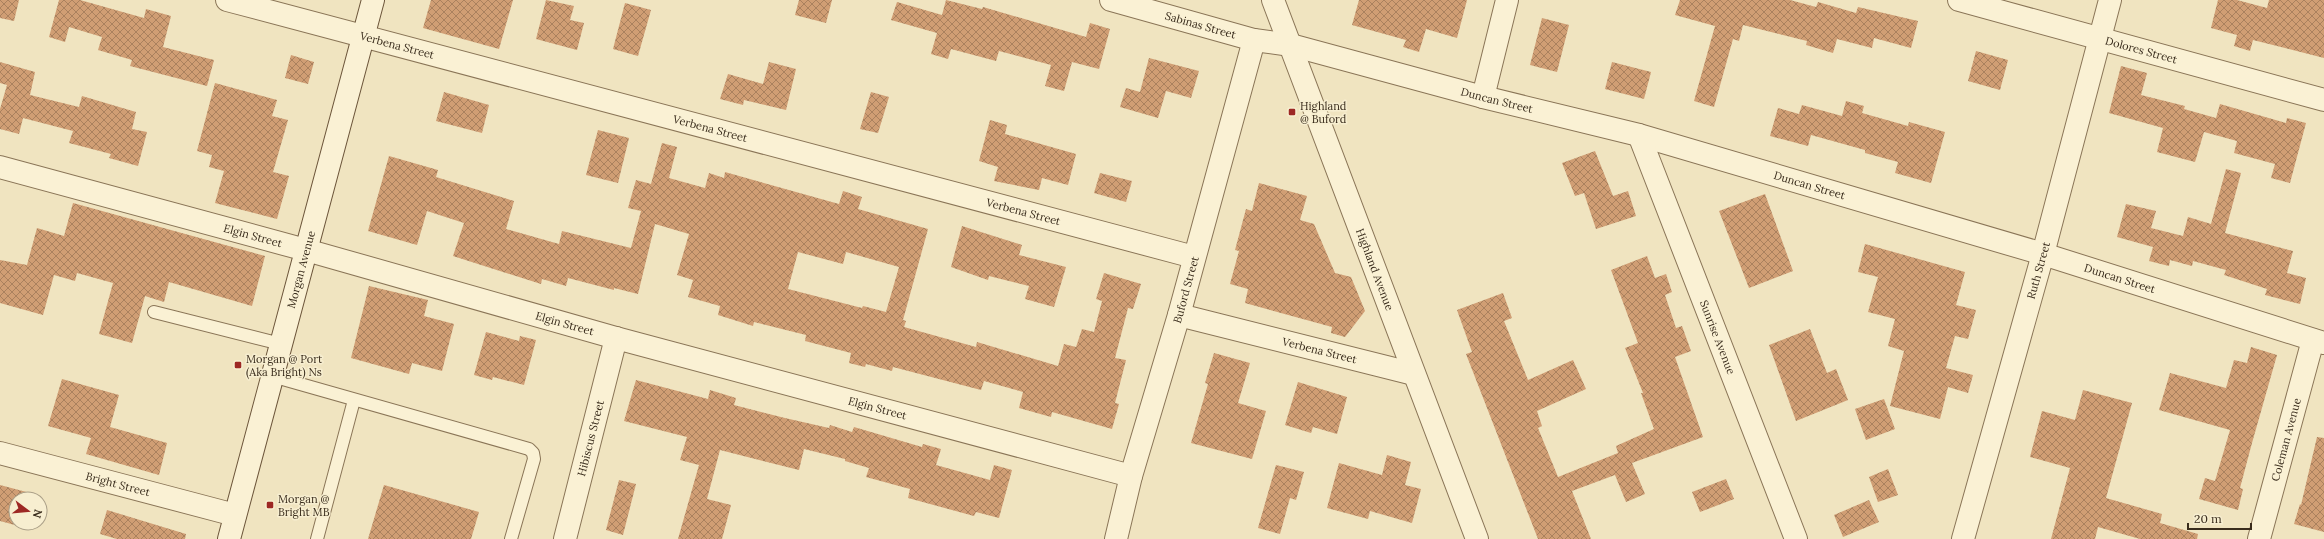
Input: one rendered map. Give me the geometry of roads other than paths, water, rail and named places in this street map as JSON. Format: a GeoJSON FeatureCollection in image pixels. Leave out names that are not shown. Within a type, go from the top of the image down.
{"type":"FeatureCollection","features":[{"type":"Feature","properties":{"kind":"street","name":"Verbena Street"},"geometry":{"type":"LineString","coordinates":[[227,0],[1194,257]]}},
{"type":"Feature","properties":{"kind":"street","name":"Morgan Avenue"},"geometry":{"type":"LineString","coordinates":[[229,539],[373,0]]}},
{"type":"Feature","properties":{"kind":"street","name":"Sabinas Street"},"geometry":{"type":"LineString","coordinates":[[1111,0],[1254,40],[1291,45]]}},
{"type":"Feature","properties":{"kind":"street","name":"Highland Avenue"},"geometry":{"type":"LineString","coordinates":[[1273,0],[1477,539]]}},
{"type":"Feature","properties":{"kind":"street"},"geometry":{"type":"LineString","coordinates":[[1483,96],[1508,0]]}},
{"type":"Feature","properties":{"kind":"street","name":"Dolores Street"},"geometry":{"type":"LineString","coordinates":[[1959,0],[2324,100]]}},
{"type":"Feature","properties":{"kind":"street","name":"Ruth Street"},"geometry":{"type":"LineString","coordinates":[[1963,539],[2043,254],[2110,0]]}},
{"type":"Feature","properties":{"kind":"street","name":"Buford Street"},"geometry":{"type":"LineString","coordinates":[[1116,539],[1131,476],[1179,315],[1254,40]]}},
{"type":"Feature","properties":{"kind":"street","name":"Duncan Street"},"geometry":{"type":"LineString","coordinates":[[1291,45],[1483,96],[1639,135],[2043,254],[2318,342]]}},
{"type":"Feature","properties":{"kind":"street","name":"Sunrise Avenue"},"geometry":{"type":"LineString","coordinates":[[1639,135],[1796,539]]}},
{"type":"Feature","properties":{"kind":"street","name":"Elgin Street"},"geometry":{"type":"LineString","coordinates":[[0,167],[306,250],[616,338],[1131,476]]}},
{"type":"Feature","properties":{"kind":"street","name":"Verbena Street"},"geometry":{"type":"LineString","coordinates":[[1179,315],[1414,374]]}},
{"type":"Feature","properties":{"kind":"street","name":"Hibiscus Street"},"geometry":{"type":"LineString","coordinates":[[564,539],[616,338]]}},
{"type":"Feature","properties":{"kind":"street","name":"Coleman Avenue"},"geometry":{"type":"LineString","coordinates":[[2259,539],[2318,342]]}},
{"type":"Feature","properties":{"kind":"street","name":"Bright Street"},"geometry":{"type":"LineString","coordinates":[[0,453],[235,515]]}},
{"type":"Feature","properties":{"kind":"lane"},"geometry":{"type":"LineString","coordinates":[[154,312],[281,344]]}},
{"type":"Feature","properties":{"kind":"lane"},"geometry":{"type":"LineString","coordinates":[[272,376],[528,449],[533,453],[534,459],[512,539]]}},
{"type":"Feature","properties":{"kind":"lane"},"geometry":{"type":"LineString","coordinates":[[317,539],[354,400]]}},
{"type":"Feature","properties":{"kind":"place","name":"Highland @ Buford"},"geometry":{"type":"Point","coordinates":[1292,112]}},
{"type":"Feature","properties":{"kind":"place","name":"Morgan @ Port (Aka Bright) Ns"},"geometry":{"type":"Point","coordinates":[238,365]}},
{"type":"Feature","properties":{"kind":"place","name":"Morgan @ Bright MB"},"geometry":{"type":"Point","coordinates":[270,505]}}]}
